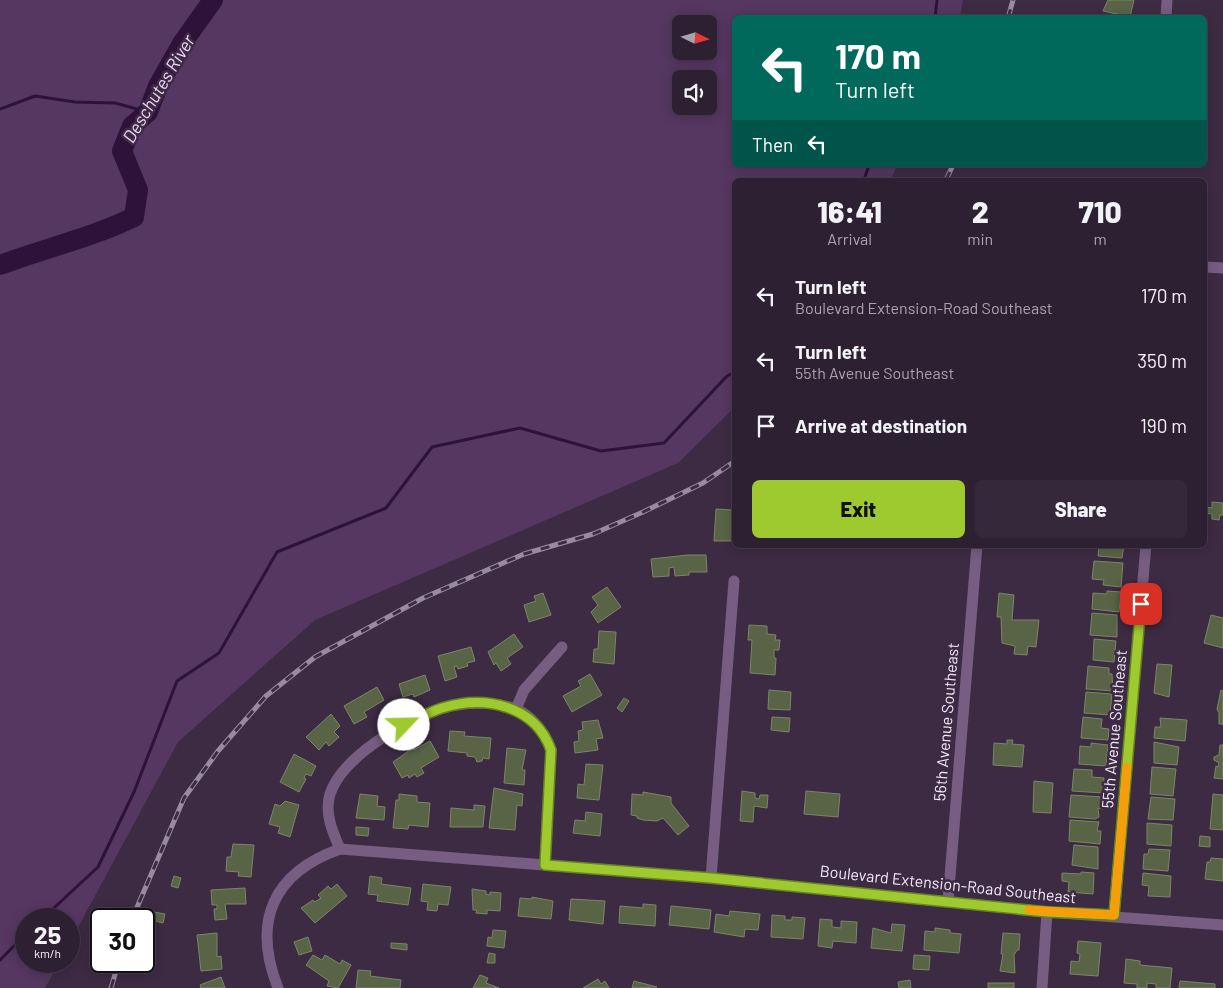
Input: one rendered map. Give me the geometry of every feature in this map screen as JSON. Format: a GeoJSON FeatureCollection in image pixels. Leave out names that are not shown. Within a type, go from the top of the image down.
{"type":"FeatureCollection","features":[{"type":"Feature","properties":{"kind":"street"},"geometry":{"type":"LineString","coordinates":[[1166,15],[1167,0]]}},
{"type":"Feature","properties":{"kind":"street"},"geometry":{"type":"LineString","coordinates":[[1207,267],[1223,268]]}},
{"type":"Feature","properties":{"kind":"street","name":"56th Avenue Southeast"},"geometry":{"type":"LineString","coordinates":[[948,901],[977,548]]}},
{"type":"Feature","properties":{"kind":"street","name":"55th Avenue Southeast"},"geometry":{"type":"LineString","coordinates":[[1114,915],[1146,548]]}},
{"type":"Feature","properties":{"kind":"street"},"geometry":{"type":"LineString","coordinates":[[711,878],[734,581]]}},
{"type":"Feature","properties":{"kind":"street"},"geometry":{"type":"LineString","coordinates":[[516,709],[524,690],[562,647]]}},
{"type":"Feature","properties":{"kind":"street"},"geometry":{"type":"LineString","coordinates":[[278,988],[270,966],[266,939],[269,915],[280,890],[300,868],[322,855],[340,849],[329,825],[329,795],[345,769],[372,745],[404,725],[443,708],[475,704],[516,709],[530,719],[547,738],[551,750],[545,865]]}},
{"type":"Feature","properties":{"kind":"street","name":"Boulevard Extension-Road Southeast"},"geometry":{"type":"LineString","coordinates":[[340,849],[711,878],[1047,912],[1114,915],[1223,925]]}},
{"type":"Feature","properties":{"kind":"street"},"geometry":{"type":"LineString","coordinates":[[1042,988],[1047,912]]}},
{"type":"Feature","properties":{"kind":"shaded area"},"geometry":{"type":"Polygon","coordinates":[[[0,0],[963,0],[960,15],[732,15],[732,167],[896,167],[892,178],[732,178],[732,410],[678,463],[315,620],[178,742],[80,924],[80,908],[15,908],[15,973],[53,973],[45,988],[0,988],[0,0]]]}},
{"type":"Feature","properties":{"kind":"building"},"geometry":{"type":"Polygon","coordinates":[[[1108,0],[1134,0],[1130,15],[1103,11],[1108,0]]]}},
{"type":"Feature","properties":{"kind":"building"},"geometry":{"type":"Polygon","coordinates":[[[1212,502],[1223,503],[1223,515],[1220,515],[1219,520],[1212,519],[1212,514],[1207,513],[1207,507],[1212,508],[1212,502]]]}},
{"type":"Feature","properties":{"kind":"building"},"geometry":{"type":"Polygon","coordinates":[[[716,509],[732,510],[732,541],[714,541],[716,509]]]}},
{"type":"Feature","properties":{"kind":"building"},"geometry":{"type":"Polygon","coordinates":[[[1099,548],[1124,548],[1122,558],[1098,556],[1099,548]]]}},
{"type":"Feature","properties":{"kind":"building"},"geometry":{"type":"Polygon","coordinates":[[[706,555],[707,572],[689,572],[689,575],[675,576],[674,567],[669,568],[669,576],[653,577],[651,559],[706,555]]]}},
{"type":"Feature","properties":{"kind":"building"},"geometry":{"type":"Polygon","coordinates":[[[1094,561],[1123,563],[1121,587],[1103,585],[1104,580],[1092,579],[1094,561]]]}},
{"type":"Feature","properties":{"kind":"building"},"geometry":{"type":"Polygon","coordinates":[[[607,587],[621,607],[598,623],[591,612],[598,605],[592,597],[607,587]]]}},
{"type":"Feature","properties":{"kind":"building"},"geometry":{"type":"Polygon","coordinates":[[[1107,591],[1121,592],[1119,612],[1092,609],[1093,593],[1107,594],[1107,591]]]}},
{"type":"Feature","properties":{"kind":"building"},"geometry":{"type":"Polygon","coordinates":[[[543,593],[551,615],[529,622],[524,605],[536,601],[534,596],[543,593]]]}},
{"type":"Feature","properties":{"kind":"building"},"geometry":{"type":"Polygon","coordinates":[[[999,593],[1014,595],[1012,620],[1039,620],[1036,647],[1028,646],[1027,655],[1014,654],[1015,646],[1002,643],[1001,617],[997,617],[999,593]]]}},
{"type":"Feature","properties":{"kind":"building"},"geometry":{"type":"Polygon","coordinates":[[[1092,613],[1117,615],[1117,637],[1090,635],[1092,613]]]}},
{"type":"Feature","properties":{"kind":"building"},"geometry":{"type":"Polygon","coordinates":[[[1211,615],[1223,618],[1223,648],[1204,643],[1211,615]]]}},
{"type":"Feature","properties":{"kind":"building"},"geometry":{"type":"Polygon","coordinates":[[[749,625],[767,626],[767,634],[776,635],[775,640],[780,640],[779,650],[774,650],[774,658],[776,658],[775,675],[750,673],[752,640],[748,640],[749,625]]]}},
{"type":"Feature","properties":{"kind":"building"},"geometry":{"type":"Polygon","coordinates":[[[599,631],[616,632],[614,664],[593,662],[594,649],[598,649],[599,631]]]}},
{"type":"Feature","properties":{"kind":"building"},"geometry":{"type":"Polygon","coordinates":[[[514,634],[523,647],[507,658],[511,664],[501,671],[496,663],[494,665],[488,652],[514,634]]]}},
{"type":"Feature","properties":{"kind":"building"},"geometry":{"type":"Polygon","coordinates":[[[1094,639],[1116,641],[1114,662],[1093,660],[1094,639]]]}},
{"type":"Feature","properties":{"kind":"building"},"geometry":{"type":"Polygon","coordinates":[[[471,647],[475,661],[467,663],[468,666],[458,669],[457,666],[454,667],[457,677],[445,681],[438,656],[471,647]]]}},
{"type":"Feature","properties":{"kind":"building"},"geometry":{"type":"Polygon","coordinates":[[[1157,664],[1172,665],[1169,697],[1154,693],[1157,664]]]}},
{"type":"Feature","properties":{"kind":"building"},"geometry":{"type":"Polygon","coordinates":[[[1088,666],[1109,668],[1109,674],[1112,674],[1113,691],[1086,689],[1088,666]]]}},
{"type":"Feature","properties":{"kind":"building"},"geometry":{"type":"Polygon","coordinates":[[[590,674],[602,695],[572,712],[563,696],[581,686],[578,681],[590,674]]]}},
{"type":"Feature","properties":{"kind":"building"},"geometry":{"type":"Polygon","coordinates":[[[425,675],[430,690],[414,697],[413,694],[403,697],[399,684],[425,675]]]}},
{"type":"Feature","properties":{"kind":"building"},"geometry":{"type":"Polygon","coordinates":[[[377,687],[384,700],[364,712],[367,717],[354,724],[344,706],[377,687]]]}},
{"type":"Feature","properties":{"kind":"building"},"geometry":{"type":"Polygon","coordinates":[[[769,690],[791,692],[790,710],[768,709],[769,690]]]}},
{"type":"Feature","properties":{"kind":"building"},"geometry":{"type":"Polygon","coordinates":[[[1221,690],[1223,691],[1223,724],[1219,724],[1217,709],[1221,690]]]}},
{"type":"Feature","properties":{"kind":"building"},"geometry":{"type":"Polygon","coordinates":[[[1086,692],[1112,694],[1110,715],[1084,713],[1086,692]]]}},
{"type":"Feature","properties":{"kind":"building"},"geometry":{"type":"Polygon","coordinates":[[[624,698],[629,701],[622,712],[617,708],[624,698]]]}},
{"type":"Feature","properties":{"kind":"building"},"geometry":{"type":"Polygon","coordinates":[[[331,714],[340,726],[334,732],[339,737],[329,746],[326,742],[319,750],[306,737],[331,714]]]}},
{"type":"Feature","properties":{"kind":"building"},"geometry":{"type":"Polygon","coordinates":[[[772,717],[790,718],[789,732],[771,730],[772,717]]]}},
{"type":"Feature","properties":{"kind":"building"},"geometry":{"type":"Polygon","coordinates":[[[1083,717],[1102,719],[1101,728],[1109,729],[1108,740],[1081,738],[1083,717]]]}},
{"type":"Feature","properties":{"kind":"building"},"geometry":{"type":"Polygon","coordinates":[[[1160,718],[1187,720],[1185,741],[1154,738],[1155,727],[1161,727],[1160,718]]]}},
{"type":"Feature","properties":{"kind":"building"},"geometry":{"type":"Polygon","coordinates":[[[598,720],[603,738],[596,739],[598,750],[575,753],[574,742],[579,741],[578,731],[583,730],[582,722],[598,720]]]}},
{"type":"Feature","properties":{"kind":"building"},"geometry":{"type":"Polygon","coordinates":[[[450,731],[465,732],[464,736],[491,738],[489,759],[483,758],[482,761],[477,762],[475,757],[467,756],[467,753],[448,751],[450,731]]]}},
{"type":"Feature","properties":{"kind":"building"},"geometry":{"type":"Polygon","coordinates":[[[1007,740],[1013,740],[1012,744],[1024,745],[1022,767],[993,765],[994,743],[1007,744],[1007,740]]]}},
{"type":"Feature","properties":{"kind":"building"},"geometry":{"type":"Polygon","coordinates":[[[430,741],[439,757],[421,768],[424,773],[417,777],[415,774],[409,778],[408,775],[402,778],[393,762],[413,748],[414,750],[430,741]]]}},
{"type":"Feature","properties":{"kind":"building"},"geometry":{"type":"Polygon","coordinates":[[[1154,742],[1179,747],[1177,765],[1154,763],[1154,742]]]}},
{"type":"Feature","properties":{"kind":"building"},"geometry":{"type":"Polygon","coordinates":[[[1091,743],[1108,745],[1106,766],[1079,764],[1080,746],[1091,747],[1091,743]]]}},
{"type":"Feature","properties":{"kind":"building"},"geometry":{"type":"Polygon","coordinates":[[[1220,745],[1223,745],[1223,779],[1214,778],[1216,766],[1218,767],[1219,763],[1214,760],[1214,757],[1219,755],[1220,745]]]}},
{"type":"Feature","properties":{"kind":"building"},"geometry":{"type":"Polygon","coordinates":[[[507,748],[526,750],[522,770],[525,770],[524,785],[504,783],[507,748]]]}},
{"type":"Feature","properties":{"kind":"building"},"geometry":{"type":"Polygon","coordinates":[[[294,754],[316,766],[311,776],[306,774],[304,778],[306,779],[299,792],[280,782],[294,754]]]}},
{"type":"Feature","properties":{"kind":"building"},"geometry":{"type":"Polygon","coordinates":[[[586,764],[603,765],[599,800],[577,798],[578,784],[584,785],[586,764]]]}},
{"type":"Feature","properties":{"kind":"building"},"geometry":{"type":"Polygon","coordinates":[[[1152,767],[1176,769],[1173,796],[1150,794],[1152,767]]]}},
{"type":"Feature","properties":{"kind":"building"},"geometry":{"type":"Polygon","coordinates":[[[1074,769],[1092,770],[1092,777],[1104,778],[1103,793],[1072,791],[1074,769]]]}},
{"type":"Feature","properties":{"kind":"building"},"geometry":{"type":"Polygon","coordinates":[[[1034,781],[1053,783],[1051,813],[1033,812],[1034,781]]]}},
{"type":"Feature","properties":{"kind":"building"},"geometry":{"type":"Polygon","coordinates":[[[494,788],[523,794],[522,806],[517,805],[515,830],[489,828],[494,788]]]}},
{"type":"Feature","properties":{"kind":"building"},"geometry":{"type":"Polygon","coordinates":[[[742,791],[755,793],[755,798],[759,799],[760,795],[768,795],[767,808],[754,806],[753,822],[740,821],[742,791]]]}},
{"type":"Feature","properties":{"kind":"building"},"geometry":{"type":"Polygon","coordinates":[[[806,791],[840,794],[838,817],[804,814],[806,791]]]}},
{"type":"Feature","properties":{"kind":"building"},"geometry":{"type":"Polygon","coordinates":[[[643,792],[671,797],[671,803],[689,826],[678,835],[663,818],[657,821],[643,820],[631,815],[632,794],[643,795],[643,792]]]}},
{"type":"Feature","properties":{"kind":"building"},"geometry":{"type":"Polygon","coordinates":[[[360,794],[378,796],[377,806],[385,807],[384,820],[356,818],[360,794]]]}},
{"type":"Feature","properties":{"kind":"building"},"geometry":{"type":"Polygon","coordinates":[[[399,794],[417,796],[417,802],[430,803],[428,827],[409,825],[408,829],[393,828],[396,800],[399,800],[399,794]]]}},
{"type":"Feature","properties":{"kind":"building"},"geometry":{"type":"Polygon","coordinates":[[[1213,794],[1223,795],[1223,830],[1210,829],[1213,794]]]}},
{"type":"Feature","properties":{"kind":"building"},"geometry":{"type":"Polygon","coordinates":[[[1071,795],[1103,797],[1103,809],[1098,808],[1099,817],[1095,819],[1069,817],[1071,795]]]}},
{"type":"Feature","properties":{"kind":"building"},"geometry":{"type":"Polygon","coordinates":[[[1151,797],[1175,799],[1173,820],[1148,819],[1151,797]]]}},
{"type":"Feature","properties":{"kind":"building"},"geometry":{"type":"Polygon","coordinates":[[[285,801],[299,805],[290,837],[278,833],[280,827],[269,824],[275,804],[280,806],[285,801]]]}},
{"type":"Feature","properties":{"kind":"building"},"geometry":{"type":"Polygon","coordinates":[[[474,805],[485,806],[483,827],[450,827],[451,808],[474,810],[474,805]]]}},
{"type":"Feature","properties":{"kind":"building"},"geometry":{"type":"Polygon","coordinates":[[[586,812],[602,814],[600,836],[573,833],[575,820],[585,821],[586,812]]]}},
{"type":"Feature","properties":{"kind":"building"},"geometry":{"type":"Polygon","coordinates":[[[1070,820],[1099,822],[1097,831],[1101,831],[1100,844],[1069,841],[1070,820]]]}},
{"type":"Feature","properties":{"kind":"building"},"geometry":{"type":"Polygon","coordinates":[[[1147,823],[1172,825],[1171,846],[1147,844],[1147,823]]]}},
{"type":"Feature","properties":{"kind":"building"},"geometry":{"type":"Polygon","coordinates":[[[356,827],[369,828],[368,836],[356,835],[356,827]]]}},
{"type":"Feature","properties":{"kind":"building"},"geometry":{"type":"Polygon","coordinates":[[[1200,836],[1210,837],[1210,847],[1199,846],[1200,836]]]}},
{"type":"Feature","properties":{"kind":"building"},"geometry":{"type":"Polygon","coordinates":[[[233,844],[254,845],[251,877],[238,876],[239,872],[226,871],[227,857],[231,857],[233,844]]]}},
{"type":"Feature","properties":{"kind":"building"},"geometry":{"type":"Polygon","coordinates":[[[1074,845],[1098,847],[1098,869],[1072,865],[1074,845]]]}},
{"type":"Feature","properties":{"kind":"building"},"geometry":{"type":"Polygon","coordinates":[[[1149,849],[1170,850],[1168,871],[1143,869],[1144,854],[1148,854],[1149,849]]]}},
{"type":"Feature","properties":{"kind":"building"},"geometry":{"type":"Polygon","coordinates":[[[1211,858],[1223,859],[1223,881],[1205,879],[1207,862],[1210,862],[1211,858]]]}},
{"type":"Feature","properties":{"kind":"building"},"geometry":{"type":"Polygon","coordinates":[[[1081,872],[1094,873],[1093,894],[1068,892],[1069,882],[1062,881],[1062,873],[1081,874],[1081,872]]]}},
{"type":"Feature","properties":{"kind":"building"},"geometry":{"type":"Polygon","coordinates":[[[1143,873],[1171,876],[1170,897],[1148,896],[1149,886],[1142,885],[1143,873]]]}},
{"type":"Feature","properties":{"kind":"building"},"geometry":{"type":"Polygon","coordinates":[[[174,876],[181,878],[178,888],[171,886],[174,876]]]}},
{"type":"Feature","properties":{"kind":"building"},"geometry":{"type":"Polygon","coordinates":[[[370,876],[382,878],[381,884],[411,888],[408,905],[377,901],[378,895],[368,894],[370,876]]]}},
{"type":"Feature","properties":{"kind":"building"},"geometry":{"type":"Polygon","coordinates":[[[337,884],[347,896],[315,923],[301,908],[313,900],[315,902],[321,898],[318,895],[328,886],[331,889],[337,884]]]}},
{"type":"Feature","properties":{"kind":"building"},"geometry":{"type":"Polygon","coordinates":[[[423,884],[451,887],[448,905],[438,904],[437,911],[427,910],[428,902],[421,901],[423,884]]]}},
{"type":"Feature","properties":{"kind":"building"},"geometry":{"type":"Polygon","coordinates":[[[245,888],[246,904],[225,904],[227,919],[215,920],[214,909],[217,909],[217,905],[212,905],[211,890],[245,888]]]}},
{"type":"Feature","properties":{"kind":"building"},"geometry":{"type":"Polygon","coordinates":[[[472,889],[486,891],[486,894],[490,895],[490,892],[501,893],[500,911],[487,910],[487,914],[476,913],[477,910],[473,910],[472,889]]]}},
{"type":"Feature","properties":{"kind":"building"},"geometry":{"type":"Polygon","coordinates":[[[532,897],[553,901],[551,919],[518,916],[520,898],[532,899],[532,897]]]}},
{"type":"Feature","properties":{"kind":"building"},"geometry":{"type":"Polygon","coordinates":[[[571,899],[605,901],[603,924],[569,920],[571,899]]]}},
{"type":"Feature","properties":{"kind":"building"},"geometry":{"type":"Polygon","coordinates":[[[643,904],[656,905],[655,926],[619,923],[620,906],[643,908],[643,904]]]}},
{"type":"Feature","properties":{"kind":"building"},"geometry":{"type":"Polygon","coordinates":[[[671,906],[711,910],[709,929],[669,925],[671,906]]]}},
{"type":"Feature","properties":{"kind":"building"},"geometry":{"type":"Polygon","coordinates":[[[730,911],[760,914],[758,930],[745,929],[744,937],[714,932],[716,914],[729,916],[730,911]]]}},
{"type":"Feature","properties":{"kind":"building"},"geometry":{"type":"Polygon","coordinates":[[[155,912],[165,914],[163,923],[155,921],[155,912]]]}},
{"type":"Feature","properties":{"kind":"building"},"geometry":{"type":"Polygon","coordinates":[[[772,915],[785,916],[785,920],[792,920],[792,917],[805,918],[803,939],[771,937],[772,915]]]}},
{"type":"Feature","properties":{"kind":"building"},"geometry":{"type":"Polygon","coordinates":[[[820,919],[832,920],[832,927],[841,928],[841,921],[857,922],[856,943],[833,941],[832,948],[818,946],[820,919]]]}},
{"type":"Feature","properties":{"kind":"building"},"geometry":{"type":"Polygon","coordinates":[[[892,924],[905,925],[902,951],[871,948],[873,928],[891,933],[892,924]]]}},
{"type":"Feature","properties":{"kind":"building"},"geometry":{"type":"Polygon","coordinates":[[[935,928],[961,934],[959,953],[924,950],[925,931],[935,932],[935,928]]]}},
{"type":"Feature","properties":{"kind":"building"},"geometry":{"type":"Polygon","coordinates":[[[493,930],[506,931],[504,948],[487,946],[488,937],[492,938],[493,930]]]}},
{"type":"Feature","properties":{"kind":"building"},"geometry":{"type":"Polygon","coordinates":[[[217,933],[217,957],[221,956],[222,969],[201,971],[197,935],[217,933]]]}},
{"type":"Feature","properties":{"kind":"building"},"geometry":{"type":"Polygon","coordinates":[[[1003,933],[1020,934],[1019,950],[1014,955],[1015,973],[1000,971],[1003,954],[1001,954],[1003,933]]]}},
{"type":"Feature","properties":{"kind":"building"},"geometry":{"type":"Polygon","coordinates":[[[308,937],[312,951],[299,955],[294,942],[308,937]]]}},
{"type":"Feature","properties":{"kind":"building"},"geometry":{"type":"Polygon","coordinates":[[[1078,941],[1101,943],[1098,976],[1070,974],[1071,961],[1079,962],[1080,954],[1077,953],[1078,941]]]}},
{"type":"Feature","properties":{"kind":"building"},"geometry":{"type":"Polygon","coordinates":[[[391,943],[407,944],[407,950],[391,948],[391,943]]]}},
{"type":"Feature","properties":{"kind":"building"},"geometry":{"type":"Polygon","coordinates":[[[489,953],[495,954],[495,963],[487,963],[489,953]]]}},
{"type":"Feature","properties":{"kind":"building"},"geometry":{"type":"Polygon","coordinates":[[[313,955],[322,960],[325,955],[340,964],[342,960],[351,965],[338,988],[327,986],[329,981],[306,965],[313,955]]]}},
{"type":"Feature","properties":{"kind":"building"},"geometry":{"type":"Polygon","coordinates":[[[914,955],[930,956],[929,970],[913,969],[914,955]]]}},
{"type":"Feature","properties":{"kind":"building"},"geometry":{"type":"Polygon","coordinates":[[[1126,959],[1140,961],[1140,965],[1172,968],[1170,988],[1156,988],[1156,984],[1147,983],[1147,988],[1137,988],[1137,984],[1124,983],[1126,959]]]}},
{"type":"Feature","properties":{"kind":"building"},"geometry":{"type":"Polygon","coordinates":[[[358,970],[371,971],[370,976],[401,980],[400,988],[356,988],[358,970]]]}},
{"type":"Feature","properties":{"kind":"building"},"geometry":{"type":"Polygon","coordinates":[[[480,975],[488,978],[486,983],[499,988],[473,988],[480,975]]]}},
{"type":"Feature","properties":{"kind":"building"},"geometry":{"type":"Polygon","coordinates":[[[221,977],[225,988],[201,988],[200,985],[221,977]]]}},
{"type":"Feature","properties":{"kind":"building"},"geometry":{"type":"Polygon","coordinates":[[[598,979],[601,984],[605,981],[609,988],[583,988],[598,979]]]}},
{"type":"Feature","properties":{"kind":"building"},"geometry":{"type":"Polygon","coordinates":[[[910,980],[911,988],[899,988],[898,982],[910,980]]]}},
{"type":"Feature","properties":{"kind":"building"},"geometry":{"type":"Polygon","coordinates":[[[634,981],[657,987],[632,988],[634,981]]]}},
{"type":"Feature","properties":{"kind":"building"},"geometry":{"type":"Polygon","coordinates":[[[1180,981],[1215,984],[1215,988],[1179,988],[1180,981]]]}},
{"type":"Feature","properties":{"kind":"building"},"geometry":{"type":"Polygon","coordinates":[[[988,983],[1014,983],[1014,988],[988,988],[988,983]]]}},
{"type":"Feature","properties":{"kind":"waterway","name":"Deschutes River"},"geometry":{"type":"LineString","coordinates":[[0,265],[85,237],[134,217],[138,190],[122,151],[132,126],[148,112],[158,86],[183,42],[213,0]]}},
{"type":"Feature","properties":{"kind":"waterway"},"geometry":{"type":"LineString","coordinates":[[935,15],[937,0]]}},
{"type":"Feature","properties":{"kind":"waterway"},"geometry":{"type":"LineString","coordinates":[[0,109],[35,96],[75,102],[115,103],[148,112]]}},
{"type":"Feature","properties":{"kind":"waterway"},"geometry":{"type":"LineString","coordinates":[[865,178],[868,167]]}},
{"type":"Feature","properties":{"kind":"waterway"},"geometry":{"type":"LineString","coordinates":[[54,908],[98,867],[134,792],[177,681],[219,653],[277,552],[386,508],[432,447],[520,428],[601,451],[664,443],[727,376],[732,374]]}},
{"type":"Feature","properties":{"kind":"waterway"},"geometry":{"type":"LineString","coordinates":[[0,960],[15,945]]}},
{"type":"Feature","properties":{"kind":"railway"},"geometry":{"type":"LineString","coordinates":[[1009,15],[1013,0]]}},
{"type":"Feature","properties":{"kind":"railway"},"geometry":{"type":"LineString","coordinates":[[947,178],[952,167]]}},
{"type":"Feature","properties":{"kind":"railway"},"geometry":{"type":"LineString","coordinates":[[137,908],[184,798],[218,751],[266,696],[315,657],[423,598],[524,554],[593,534],[703,483],[732,463]]}},
{"type":"Feature","properties":{"kind":"railway"},"geometry":{"type":"LineString","coordinates":[[111,988],[115,973]]}},
{"type":"Feature","properties":{"kind":"slow traffic"},"geometry":{"type":"LineString","coordinates":[[1029,910],[1114,915],[1127,767]]}},
{"type":"Feature","properties":{"kind":"route"},"geometry":{"type":"LineString","coordinates":[[404,725],[443,708],[475,704],[516,709],[530,719],[547,738],[551,750],[552,770],[545,865],[813,887],[1047,912],[1114,915],[1141,604]]}}]}
